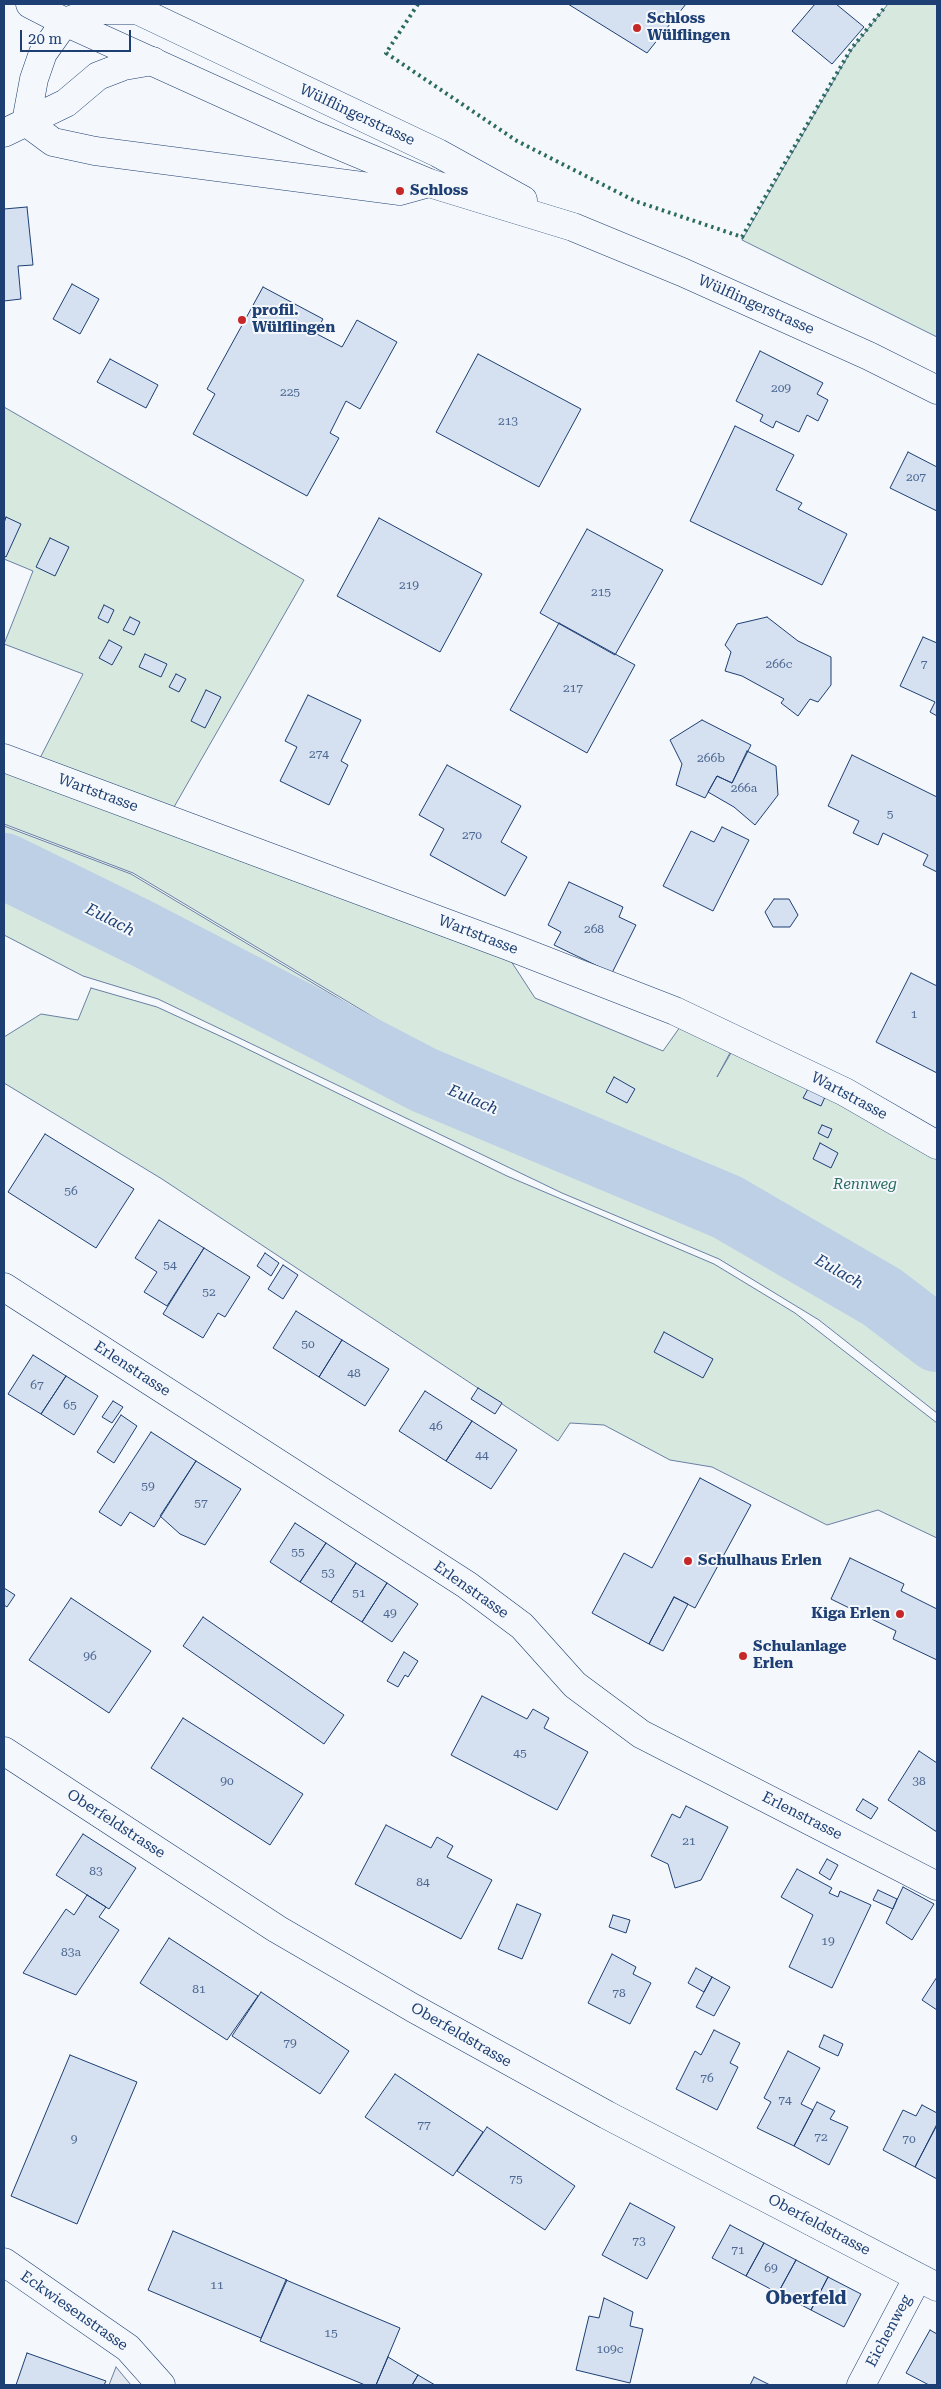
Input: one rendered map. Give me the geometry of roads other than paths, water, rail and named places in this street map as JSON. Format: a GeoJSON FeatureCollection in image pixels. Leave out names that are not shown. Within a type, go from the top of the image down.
{"type":"FeatureCollection","features":[{"type":"Feature","properties":{"kind":"street","name":"Wülflingerstrasse"},"geometry":{"type":"LineString","coordinates":[[30,4],[65,22],[314,135],[429,183],[573,227],[682,272],[869,356],[937,390]]}},
{"type":"Feature","properties":{"kind":"street","name":"Wülflingerstrasse"},"geometry":{"type":"LineString","coordinates":[[133,7],[438,153],[573,227]]}},
{"type":"Feature","properties":{"kind":"street"},"geometry":{"type":"LineString","coordinates":[[15,128],[43,53],[65,22],[97,10],[133,7]]}},
{"type":"Feature","properties":{"kind":"street"},"geometry":{"type":"LineString","coordinates":[[15,128],[66,103],[98,76],[124,66],[153,62]]}},
{"type":"Feature","properties":{"kind":"street"},"geometry":{"type":"LineString","coordinates":[[15,128],[53,142],[95,151],[400,191],[429,183]]}},
{"type":"Feature","properties":{"kind":"street","name":"Wartstrasse"},"geometry":{"type":"LineString","coordinates":[[4,758],[499,942],[675,1011],[845,1092],[937,1145]]}},
{"type":"Feature","properties":{"kind":"street","name":"Erlenstrasse"},"geometry":{"type":"LineString","coordinates":[[4,1287],[467,1584],[522,1626],[575,1685],[641,1734],[937,1886]]}},
{"type":"Feature","properties":{"kind":"street","name":"Oberfeldstrasse"},"geometry":{"type":"LineString","coordinates":[[4,1751],[277,1929],[404,2003],[607,2115],[928,2282]]}},
{"type":"Feature","properties":{"kind":"street","name":"Eckwiesenstrasse"},"geometry":{"type":"LineString","coordinates":[[4,2262],[128,2348],[161,2385]]}},
{"type":"Feature","properties":{"kind":"street","name":"Eichenweg"},"geometry":{"type":"LineString","coordinates":[[861,2385],[928,2282]]}},
{"type":"Feature","properties":{"kind":"waterway","name":"Eulach"},"geometry":{"type":"LineString","coordinates":[[4,866],[143,934],[424,1080],[727,1207],[882,1297],[937,1339]]}},
{"type":"Feature","properties":{"kind":"place","name":"Schloss Wülflingen"},"geometry":{"type":"Point","coordinates":[637,28]}},
{"type":"Feature","properties":{"kind":"place","name":"Schloss"},"geometry":{"type":"Point","coordinates":[400,191]}},
{"type":"Feature","properties":{"kind":"place","name":"profil. Wülflingen"},"geometry":{"type":"Point","coordinates":[242,320]}},
{"type":"Feature","properties":{"kind":"place","name":"Schulhaus Erlen"},"geometry":{"type":"Point","coordinates":[688,1561]}},
{"type":"Feature","properties":{"kind":"place","name":"Kiga Erlen"},"geometry":{"type":"Point","coordinates":[900,1614]}},
{"type":"Feature","properties":{"kind":"place","name":"Schulanlage Erlen"},"geometry":{"type":"Point","coordinates":[743,1656]}},
{"type":"Feature","properties":{"kind":"district","name":"Oberfeld"},"geometry":{"type":"Point","coordinates":[806,2299]}},
{"type":"Feature","properties":{"kind":"park label","name":"Rennweg"},"geometry":{"type":"Point","coordinates":[865,1185]}}]}
